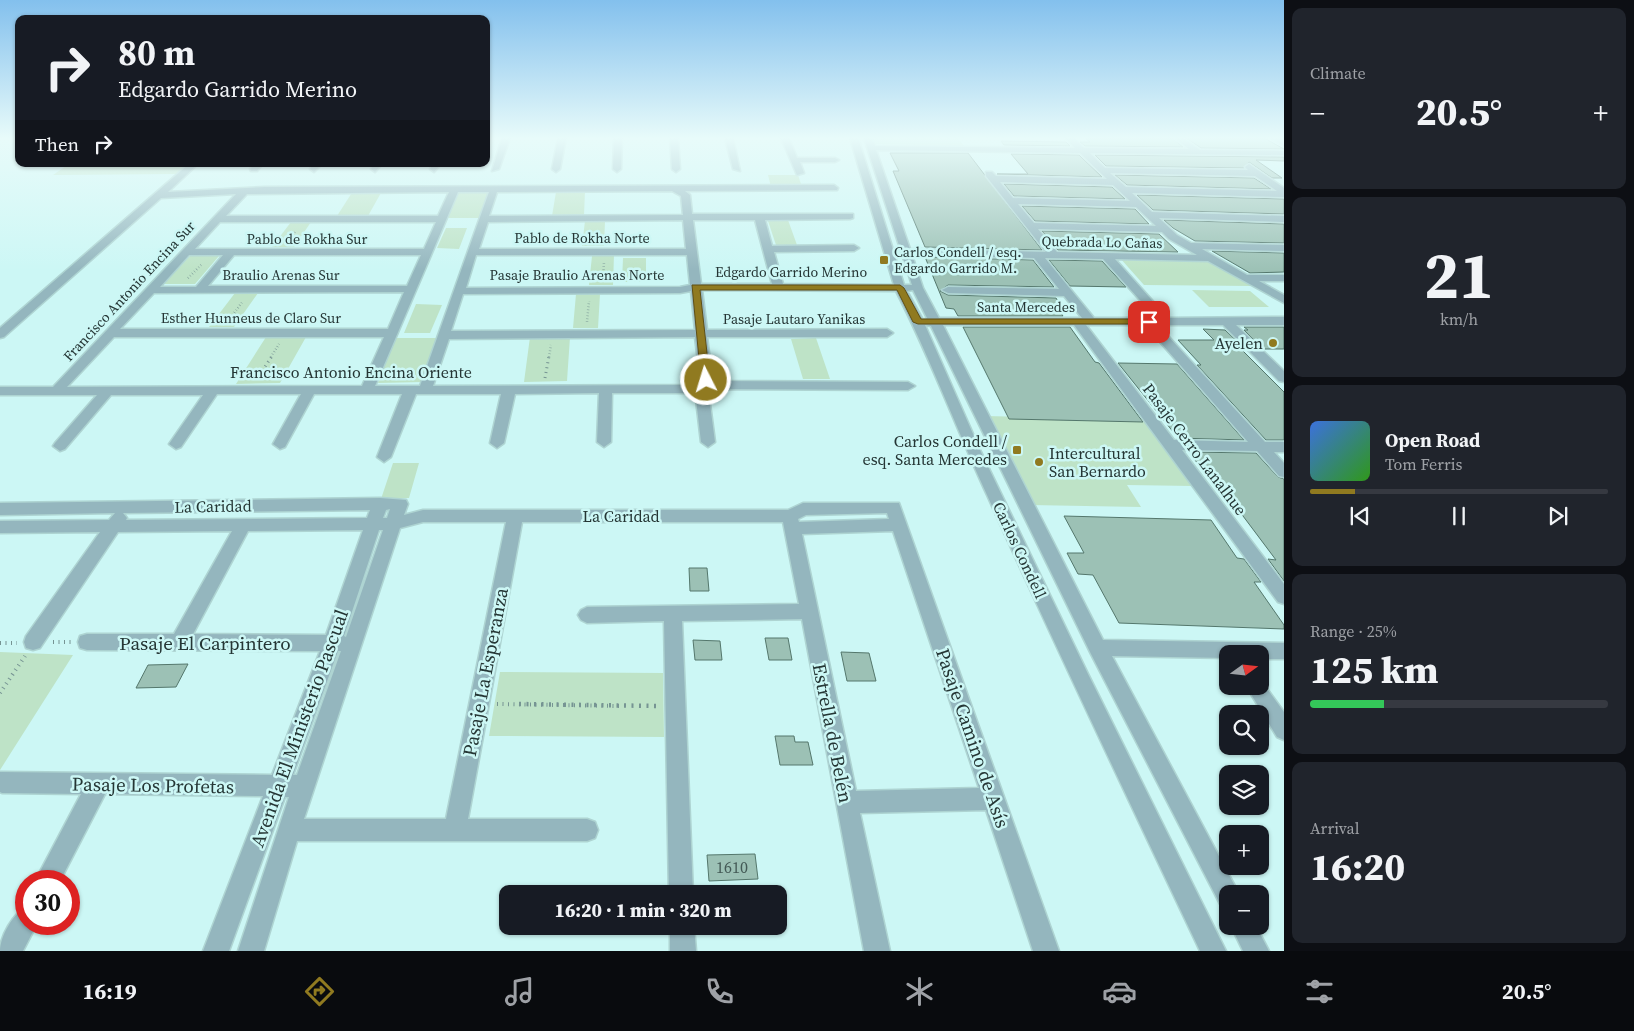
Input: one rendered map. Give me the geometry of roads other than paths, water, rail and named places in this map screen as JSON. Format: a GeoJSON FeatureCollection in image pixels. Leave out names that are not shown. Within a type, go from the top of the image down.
{"type":"FeatureCollection","features":[{"type":"Feature","properties":{"kind":"street"},"geometry":{"type":"LineString","coordinates":[[0,334],[172,182]]}},
{"type":"Feature","properties":{"kind":"street"},"geometry":{"type":"LineString","coordinates":[[804,182],[806,188]]}},
{"type":"Feature","properties":{"kind":"street","name":"Carlos Condell"},"geometry":{"type":"LineString","coordinates":[[868,182],[900,288],[926,322],[1222,885]]}},
{"type":"Feature","properties":{"kind":"street","name":"Carlos Condell"},"geometry":{"type":"LineString","coordinates":[[883,182],[918,288],[926,322],[974,452],[1077,672],[1213,951]]}},
{"type":"Feature","properties":{"kind":"street"},"geometry":{"type":"LineString","coordinates":[[995,182],[1054,255]]}},
{"type":"Feature","properties":{"kind":"street"},"geometry":{"type":"LineString","coordinates":[[1115,182],[1164,229],[1188,246],[1284,300]]}},
{"type":"Feature","properties":{"kind":"street"},"geometry":{"type":"LineString","coordinates":[[1270,182],[1284,193]]}},
{"type":"Feature","properties":{"kind":"street"},"geometry":{"type":"LineString","coordinates":[[161,192],[834,188]]}},
{"type":"Feature","properties":{"kind":"street"},"geometry":{"type":"LineString","coordinates":[[384,457],[444,335],[494,189]]}},
{"type":"Feature","properties":{"kind":"street"},"geometry":{"type":"LineString","coordinates":[[367,390],[455,190]]}},
{"type":"Feature","properties":{"kind":"street"},"geometry":{"type":"LineString","coordinates":[[676,190],[684,195],[687,218],[706,377],[701,385],[708,442]]}},
{"type":"Feature","properties":{"kind":"street"},"geometry":{"type":"LineString","coordinates":[[1124,190],[1284,193]]}},
{"type":"Feature","properties":{"kind":"street","name":"Francisco Antonio Encina Sur"},"geometry":{"type":"LineString","coordinates":[[56,391],[244,191]]}},
{"type":"Feature","properties":{"kind":"street"},"geometry":{"type":"LineString","coordinates":[[1010,201],[1138,204]]}},
{"type":"Feature","properties":{"kind":"street"},"geometry":{"type":"LineString","coordinates":[[1150,215],[1284,218]]}},
{"type":"Feature","properties":{"kind":"street"},"geometry":{"type":"LineString","coordinates":[[759,216],[778,287]]}},
{"type":"Feature","properties":{"kind":"street"},"geometry":{"type":"LineString","coordinates":[[484,219],[850,216]]}},
{"type":"Feature","properties":{"kind":"street"},"geometry":{"type":"LineString","coordinates":[[218,219],[442,219]]}},
{"type":"Feature","properties":{"kind":"street"},"geometry":{"type":"LineString","coordinates":[[1030,226],[1164,229]]}},
{"type":"Feature","properties":{"kind":"street"},"geometry":{"type":"LineString","coordinates":[[1188,246],[1284,248]]}},
{"type":"Feature","properties":{"kind":"street"},"geometry":{"type":"LineString","coordinates":[[768,250],[854,248]]}},
{"type":"Feature","properties":{"kind":"street","name":"Pablo de Rokha Sur"},"geometry":{"type":"LineString","coordinates":[[186,252],[427,252]]}},
{"type":"Feature","properties":{"kind":"street"},"geometry":{"type":"LineString","coordinates":[[199,290],[231,252]]}},
{"type":"Feature","properties":{"kind":"street","name":"Pablo de Rokha Norte"},"geometry":{"type":"LineString","coordinates":[[472,252],[691,252]]}},
{"type":"Feature","properties":{"kind":"street","name":"Quebrada Lo Cañas"},"geometry":{"type":"LineString","coordinates":[[906,252],[1208,258]]}},
{"type":"Feature","properties":{"kind":"street","name":"Pasaje Cerro Lanalhue"},"geometry":{"type":"LineString","coordinates":[[1036,254],[1068,293],[1085,322],[1170,445],[1284,597]]}},
{"type":"Feature","properties":{"kind":"street"},"geometry":{"type":"LineString","coordinates":[[1106,256],[1164,322]]}},
{"type":"Feature","properties":{"kind":"street"},"geometry":{"type":"LineString","coordinates":[[1244,278],[1284,278]]}},
{"type":"Feature","properties":{"kind":"street","name":"Edgardo Garrido Merino"},"geometry":{"type":"LineString","coordinates":[[695,287],[918,288]]}},
{"type":"Feature","properties":{"kind":"street","name":"Pasaje Braulio Arenas Norte"},"geometry":{"type":"LineString","coordinates":[[459,291],[680,290],[695,287]]}},
{"type":"Feature","properties":{"kind":"street","name":"Braulio Arenas Sur"},"geometry":{"type":"LineString","coordinates":[[151,290],[411,290]]}},
{"type":"Feature","properties":{"kind":"street"},"geometry":{"type":"LineString","coordinates":[[948,290],[1068,293]]}},
{"type":"Feature","properties":{"kind":"street"},"geometry":{"type":"LineString","coordinates":[[1226,321],[1284,378]]}},
{"type":"Feature","properties":{"kind":"street","name":"Santa Mercedes"},"geometry":{"type":"LineString","coordinates":[[926,322],[1284,321]]}},
{"type":"Feature","properties":{"kind":"street"},"geometry":{"type":"LineString","coordinates":[[1149,322],[1284,472]]}},
{"type":"Feature","properties":{"kind":"street","name":"Esther Hunneus de Claro Sur"},"geometry":{"type":"LineString","coordinates":[[110,333],[392,333]]}},
{"type":"Feature","properties":{"kind":"street","name":"Pasaje Lautaro Yanikas"},"geometry":{"type":"LineString","coordinates":[[444,335],[887,333]]}},
{"type":"Feature","properties":{"kind":"street","name":"Francisco Antonio Encina Oriente"},"geometry":{"type":"LineString","coordinates":[[2,393],[108,390],[688,389],[701,385],[716,387],[908,386]]}},
{"type":"Feature","properties":{"kind":"street"},"geometry":{"type":"LineString","coordinates":[[497,443],[509,389]]}},
{"type":"Feature","properties":{"kind":"street"},"geometry":{"type":"LineString","coordinates":[[604,442],[606,389]]}},
{"type":"Feature","properties":{"kind":"street"},"geometry":{"type":"LineString","coordinates":[[60,446],[108,390]]}},
{"type":"Feature","properties":{"kind":"street"},"geometry":{"type":"LineString","coordinates":[[176,444],[213,390]]}},
{"type":"Feature","properties":{"kind":"street"},"geometry":{"type":"LineString","coordinates":[[280,444],[310,390]]}},
{"type":"Feature","properties":{"kind":"street"},"geometry":{"type":"LineString","coordinates":[[1170,445],[1284,447]]}},
{"type":"Feature","properties":{"kind":"street","name":"La Caridad"},"geometry":{"type":"LineString","coordinates":[[0,509],[390,504],[423,516]]}},
{"type":"Feature","properties":{"kind":"street","name":"Avenida El Ministerio Pascual"},"geometry":{"type":"LineString","coordinates":[[216,951],[332,643],[390,504]]}},
{"type":"Feature","properties":{"kind":"street"},"geometry":{"type":"LineString","coordinates":[[277,524],[286,505]]}},
{"type":"Feature","properties":{"kind":"street"},"geometry":{"type":"LineString","coordinates":[[33,642],[126,507]]}},
{"type":"Feature","properties":{"kind":"street","name":"La Caridad"},"geometry":{"type":"LineString","coordinates":[[0,527],[116,524],[383,524],[423,516],[515,516],[900,525]]}},
{"type":"Feature","properties":{"kind":"street","name":"Pasaje La Esperanza"},"geometry":{"type":"LineString","coordinates":[[455,829],[515,516]]}},
{"type":"Feature","properties":{"kind":"street","name":"Estrella de Belén"},"geometry":{"type":"LineString","coordinates":[[791,522],[876,951]]}},
{"type":"Feature","properties":{"kind":"street"},"geometry":{"type":"LineString","coordinates":[[179,642],[244,524]]}},
{"type":"Feature","properties":{"kind":"street","name":"Avenida El Ministerio Pascual"},"geometry":{"type":"LineString","coordinates":[[251,951],[289,830],[352,644],[383,524]]}},
{"type":"Feature","properties":{"kind":"street","name":"Pasaje Camino de Asís"},"geometry":{"type":"LineString","coordinates":[[900,525],[1046,951]]}},
{"type":"Feature","properties":{"kind":"street"},"geometry":{"type":"LineString","coordinates":[[587,615],[810,612]]}},
{"type":"Feature","properties":{"kind":"street"},"geometry":{"type":"LineString","coordinates":[[673,613],[682,885]]}},
{"type":"Feature","properties":{"kind":"street","name":"Pasaje El Carpintero"},"geometry":{"type":"LineString","coordinates":[[87,642],[352,644]]}},
{"type":"Feature","properties":{"kind":"street"},"geometry":{"type":"LineString","coordinates":[[1098,648],[1219,652]]}},
{"type":"Feature","properties":{"kind":"street"},"geometry":{"type":"LineString","coordinates":[[1269,651],[1284,651]]}},
{"type":"Feature","properties":{"kind":"street"},"geometry":{"type":"LineString","coordinates":[[1262,695],[1284,730]]}},
{"type":"Feature","properties":{"kind":"street","name":"Pasaje Los Profetas"},"geometry":{"type":"LineString","coordinates":[[2,782],[98,785],[304,786]]}},
{"type":"Feature","properties":{"kind":"street"},"geometry":{"type":"LineString","coordinates":[[53,870],[98,785]]}},
{"type":"Feature","properties":{"kind":"street"},"geometry":{"type":"LineString","coordinates":[[847,802],[994,799]]}},
{"type":"Feature","properties":{"kind":"street"},"geometry":{"type":"LineString","coordinates":[[289,830],[588,830]]}},
{"type":"Feature","properties":{"kind":"street"},"geometry":{"type":"LineString","coordinates":[[10,951],[18,935]]}},
{"type":"Feature","properties":{"kind":"street"},"geometry":{"type":"LineString","coordinates":[[682,935],[683,951]]}},
{"type":"Feature","properties":{"kind":"street"},"geometry":{"type":"LineString","coordinates":[[1248,935],[1256,951]]}},
{"type":"Feature","properties":{"kind":"place","name":"Carlos Condell / esq. Edgardo Garrido M."},"geometry":{"type":"Point","coordinates":[884,260]}},
{"type":"Feature","properties":{"kind":"place","name":"Ayelen"},"geometry":{"type":"Point","coordinates":[1273,343]}},
{"type":"Feature","properties":{"kind":"place","name":"Carlos Condell / esq. Santa Mercedes"},"geometry":{"type":"Point","coordinates":[1017,450]}},
{"type":"Feature","properties":{"kind":"place","name":"Intercultural San Bernardo"},"geometry":{"type":"Point","coordinates":[1039,462]}}]}
